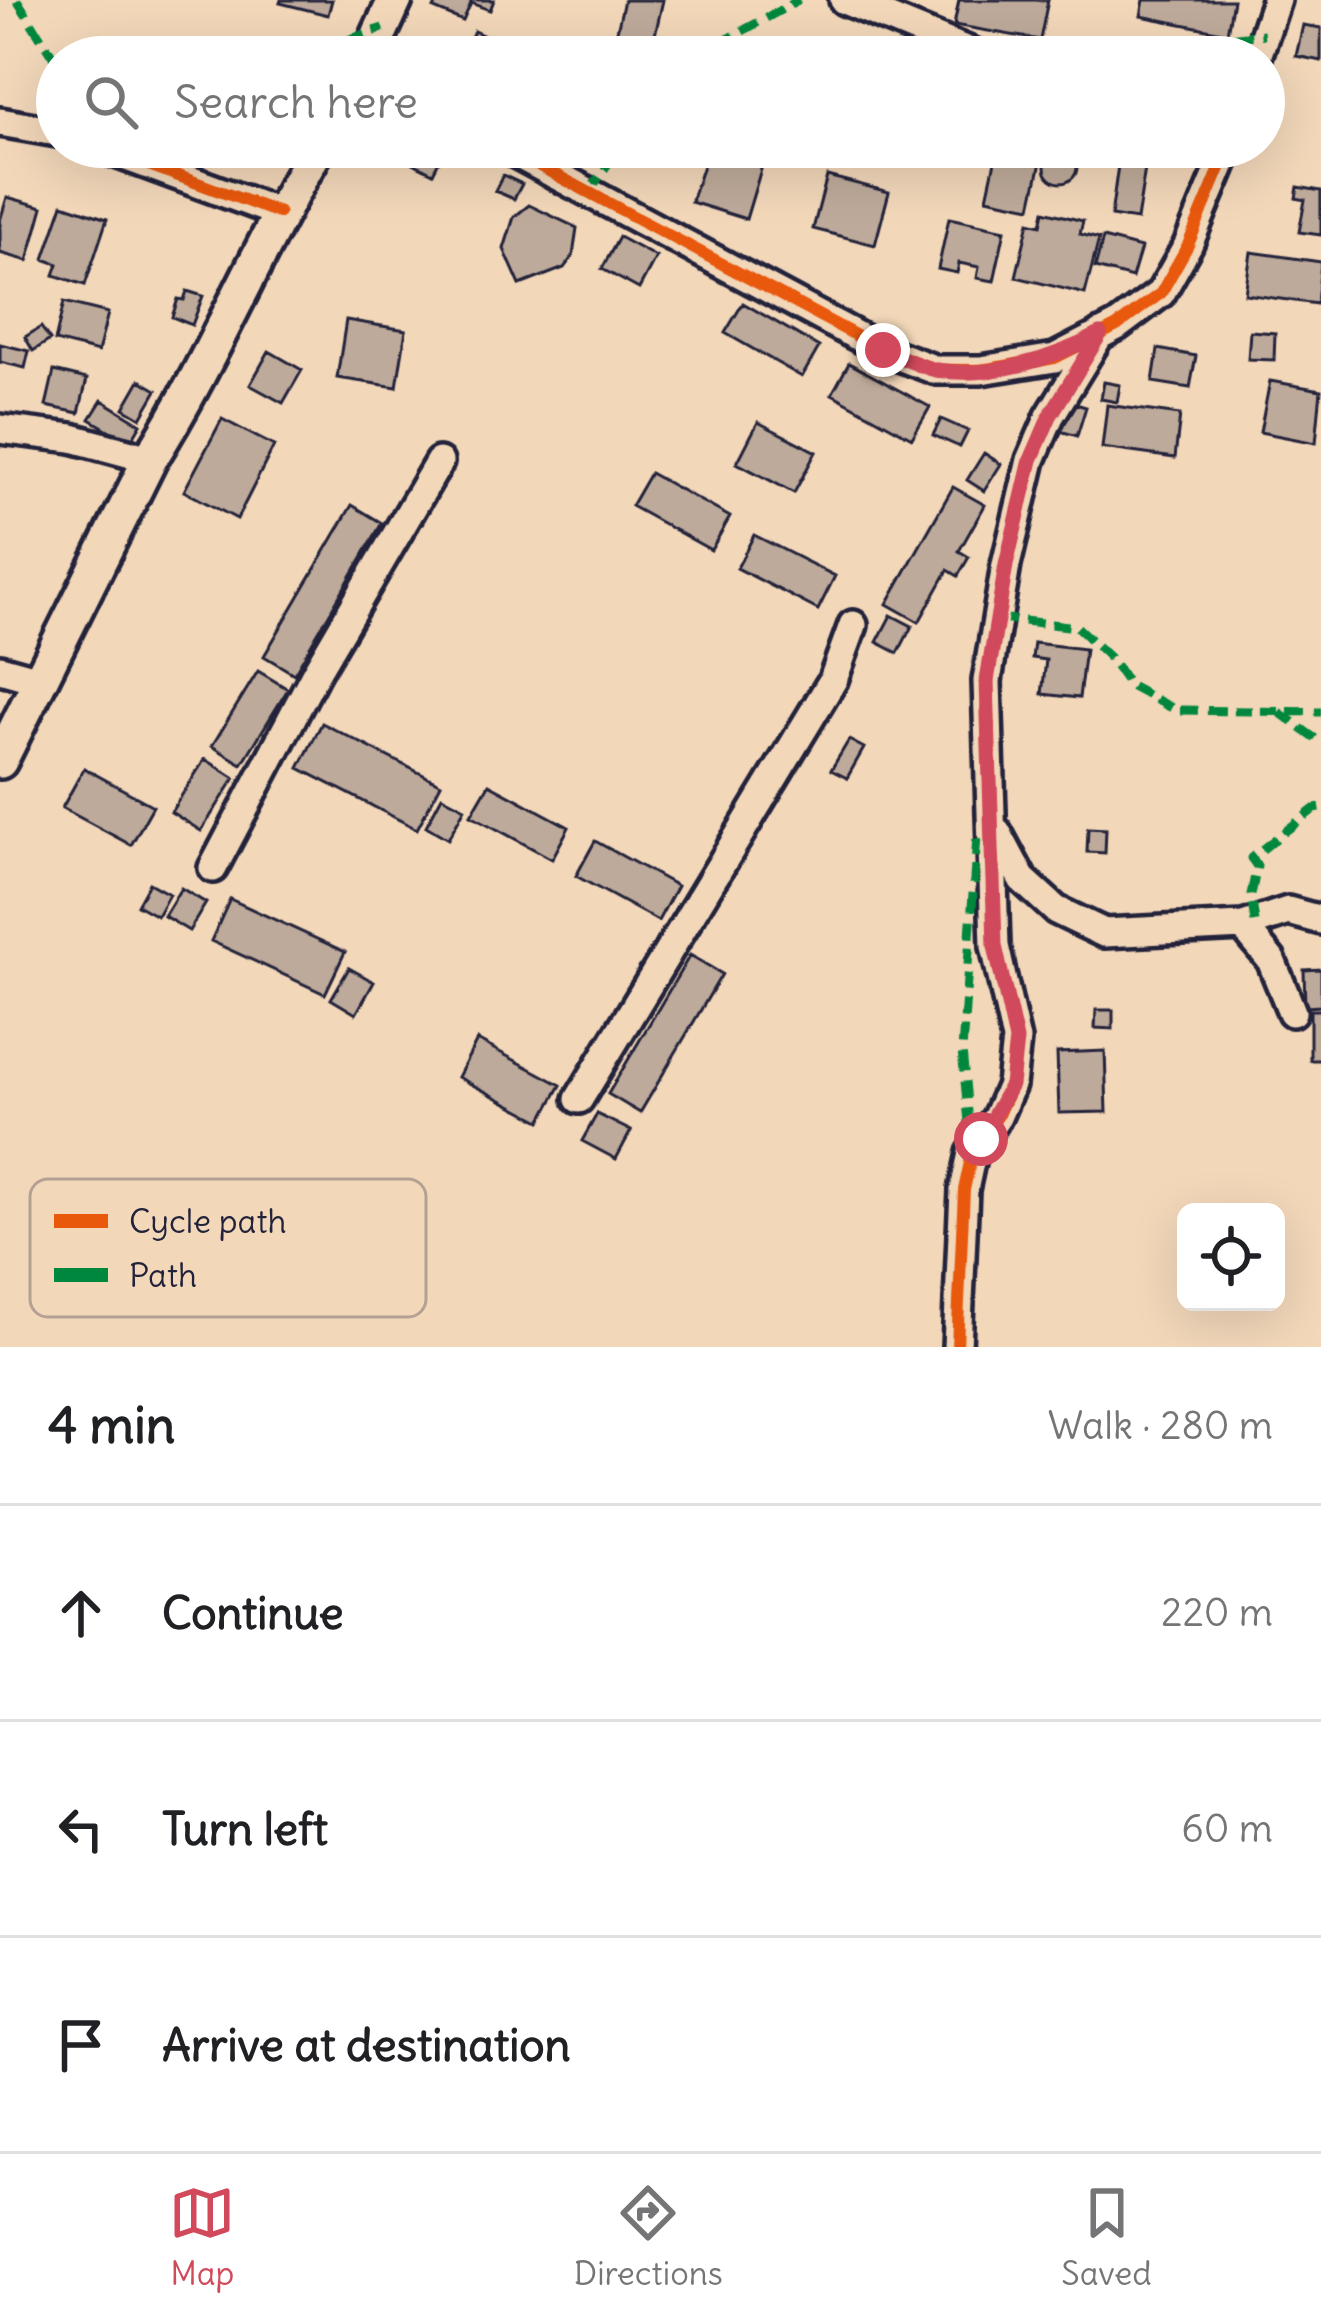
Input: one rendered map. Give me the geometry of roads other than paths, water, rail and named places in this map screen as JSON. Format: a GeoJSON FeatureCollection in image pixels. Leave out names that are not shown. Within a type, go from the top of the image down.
{"type":"FeatureCollection","features":[{"type":"Feature","properties":{"kind":"main road"},"geometry":{"type":"LineString","coordinates":[[379,36],[395,0]]}},
{"type":"Feature","properties":{"kind":"main road"},"geometry":{"type":"LineString","coordinates":[[0,761],[150,459],[306,168]]}},
{"type":"Feature","properties":{"kind":"street"},"geometry":{"type":"LineString","coordinates":[[844,0],[931,36]]}},
{"type":"Feature","properties":{"kind":"street"},"geometry":{"type":"LineString","coordinates":[[1264,36],[1276,0]]}},
{"type":"Feature","properties":{"kind":"street"},"geometry":{"type":"LineString","coordinates":[[0,122],[36,128]]}},
{"type":"Feature","properties":{"kind":"street"},"geometry":{"type":"LineString","coordinates":[[157,168],[279,213]]}},
{"type":"Feature","properties":{"kind":"street"},"geometry":{"type":"LineString","coordinates":[[543,168],[883,350],[936,370],[981,370],[1054,358],[1100,334],[1161,292],[1220,168]]}},
{"type":"Feature","properties":{"kind":"street"},"geometry":{"type":"LineString","coordinates":[[957,1347],[964,1190],[972,1153],[997,1117],[1011,1085],[1016,1040],[995,946],[987,681],[1006,565],[1031,460],[1050,416],[1100,334]]}},
{"type":"Feature","properties":{"kind":"street"},"geometry":{"type":"LineString","coordinates":[[0,429],[72,439],[150,459]]}},
{"type":"Feature","properties":{"kind":"street"},"geometry":{"type":"LineString","coordinates":[[212,868],[316,672],[439,462]]}},
{"type":"Feature","properties":{"kind":"street"},"geometry":{"type":"LineString","coordinates":[[579,1100],[832,680],[853,626]]}},
{"type":"Feature","properties":{"kind":"street"},"geometry":{"type":"LineString","coordinates":[[0,669],[43,680]]}},
{"type":"Feature","properties":{"kind":"street"},"geometry":{"type":"LineString","coordinates":[[992,822],[1022,879],[1056,910],[1104,933],[1244,926],[1288,911],[1321,920]]}},
{"type":"Feature","properties":{"kind":"street"},"geometry":{"type":"LineString","coordinates":[[1244,926],[1271,960],[1292,1012]]}}]}
